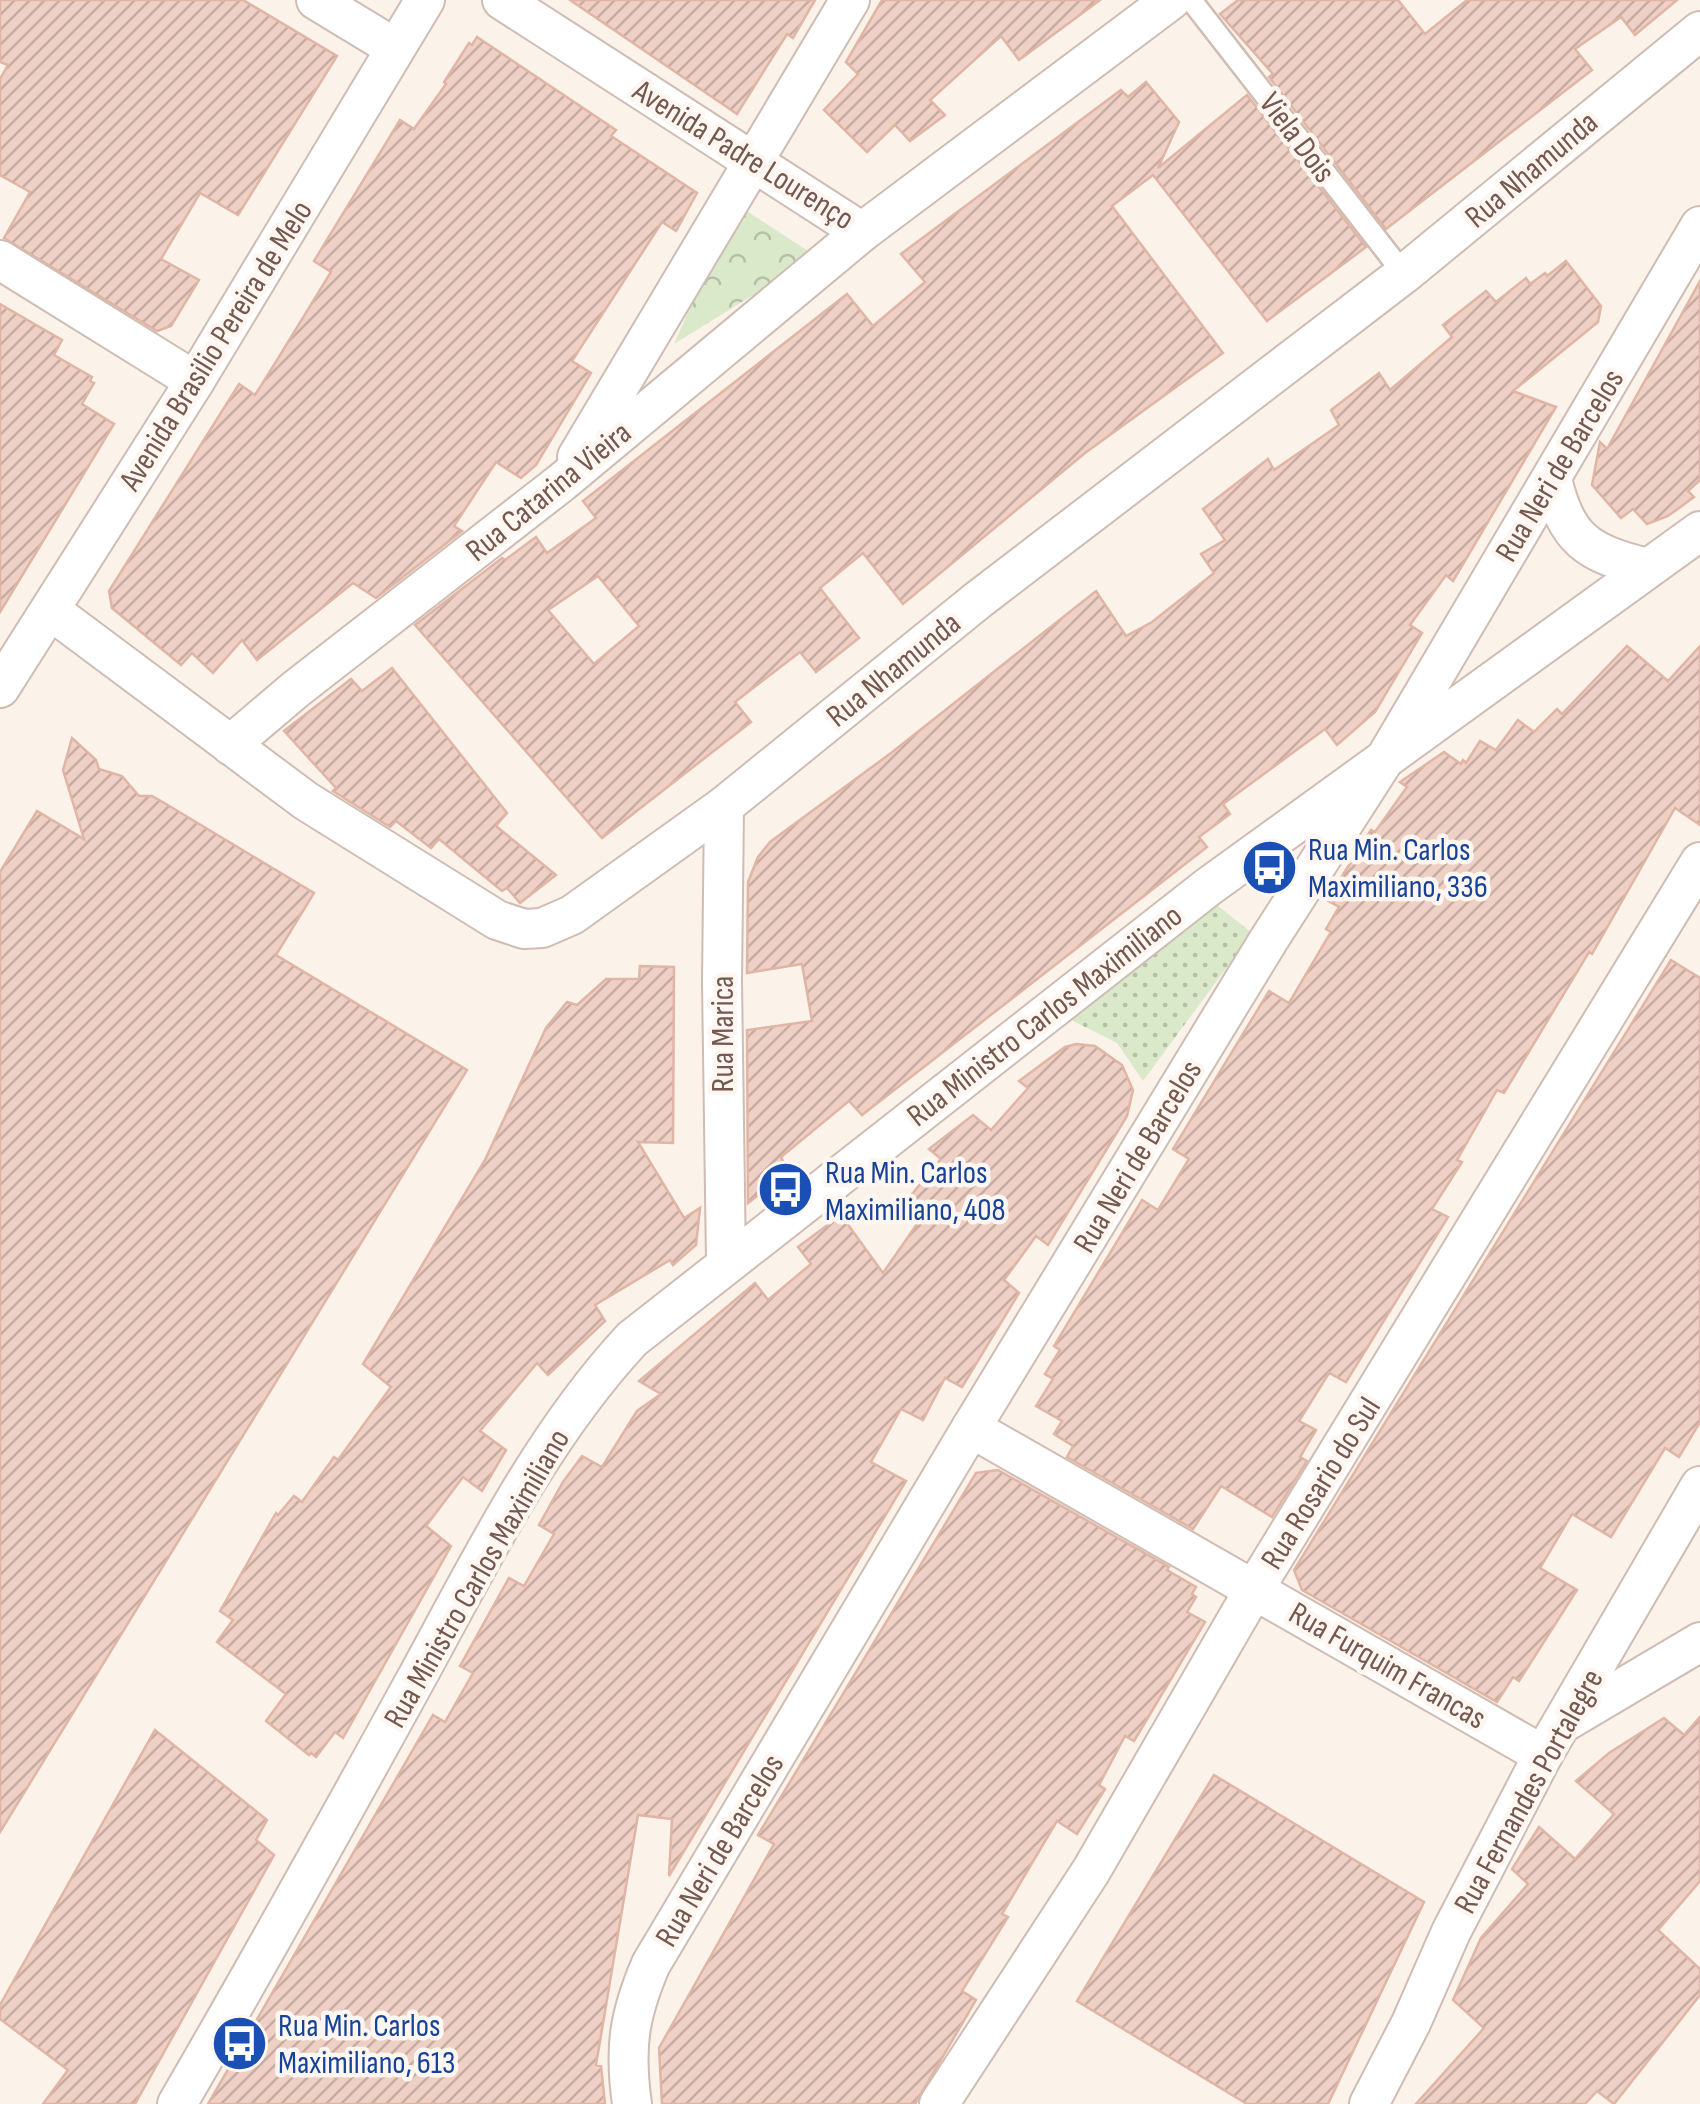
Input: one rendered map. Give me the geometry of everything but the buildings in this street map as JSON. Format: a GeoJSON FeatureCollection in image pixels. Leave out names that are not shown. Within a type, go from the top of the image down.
{"type":"FeatureCollection","features":[{"type":"Feature","properties":{"kind":"street"},"geometry":{"type":"LineString","coordinates":[[316,0],[396,48]]}},
{"type":"Feature","properties":{"kind":"street","name":"Avenida Brasilio Pereira de Melo"},"geometry":{"type":"LineString","coordinates":[[0,688],[195,380],[426,0]]}},
{"type":"Feature","properties":{"kind":"street","name":"Avenida Padre Lourenço"},"geometry":{"type":"LineString","coordinates":[[502,0],[862,232],[1172,0]]}},
{"type":"Feature","properties":{"kind":"street"},"geometry":{"type":"LineString","coordinates":[[562,482],[850,0]]}},
{"type":"Feature","properties":{"kind":"street","name":"Rua Nhamunda"},"geometry":{"type":"LineString","coordinates":[[50,610],[306,801],[497,920],[524,929],[542,928],[572,915],[724,806],[978,600],[1404,274],[1700,31]]}},
{"type":"Feature","properties":{"kind":"street","name":"Rua Neri de Barcelos"},"geometry":{"type":"LineString","coordinates":[[632,2104],[627,2042],[634,2004],[652,1964],[971,1428],[1268,942],[1388,754],[1700,226]]}},
{"type":"Feature","properties":{"kind":"street","name":"Rua Catarina Vieira"},"geometry":{"type":"LineString","coordinates":[[230,744],[562,482],[862,232]]}},
{"type":"Feature","properties":{"kind":"street"},"geometry":{"type":"LineString","coordinates":[[0,260],[195,380]]}},
{"type":"Feature","properties":{"kind":"street"},"geometry":{"type":"LineString","coordinates":[[1552,479],[1559,507],[1588,548],[1647,568]]}},
{"type":"Feature","properties":{"kind":"street","name":"Rua Ministro Carlos Maximiliano"},"geometry":{"type":"LineString","coordinates":[[177,2104],[279,1928],[498,1530],[547,1450],[598,1376],[621,1351],[726,1262],[1208,887],[1700,531]]}},
{"type":"Feature","properties":{"kind":"street","name":"Rua Marica"},"geometry":{"type":"LineString","coordinates":[[724,806],[726,1262]]}},
{"type":"Feature","properties":{"kind":"street","name":"Rua Rosario do Sul"},"geometry":{"type":"LineString","coordinates":[[940,2104],[1091,1871],[1255,1588],[1700,862]]}},
{"type":"Feature","properties":{"kind":"street","name":"Rua Furquim Francas"},"geometry":{"type":"LineString","coordinates":[[971,1428],[1255,1588],[1553,1739]]}},
{"type":"Feature","properties":{"kind":"street","name":"Rua Fernandes Portalegre"},"geometry":{"type":"LineString","coordinates":[[1369,2104],[1411,2023],[1451,1932],[1553,1739],[1697,1506]]}},
{"type":"Feature","properties":{"kind":"street"},"geometry":{"type":"LineString","coordinates":[[1553,1739],[1700,1642]]}},
{"type":"Feature","properties":{"kind":"lane","name":"Viela Dois"},"geometry":{"type":"LineString","coordinates":[[1191,0],[1404,274]]}},
{"type":"Feature","properties":{"kind":"green space"},"geometry":{"type":"Polygon","coordinates":[[[736,204],[816,256],[674,344],[736,204]]]}},
{"type":"Feature","properties":{"kind":"green space"},"geometry":{"type":"Polygon","coordinates":[[[1207,897],[1252,933],[1143,1081],[1117,1043],[1069,1019],[1207,897]]]}},
{"type":"Feature","properties":{"kind":"place","name":"Rua Min. Carlos Maximiliano, 336"},"geometry":{"type":"Point","coordinates":[1269,867]}},
{"type":"Feature","properties":{"kind":"place","name":"Rua Min. Carlos Maximiliano, 408"},"geometry":{"type":"Point","coordinates":[786,1190]}},
{"type":"Feature","properties":{"kind":"place","name":"Rua Min. Carlos Maximiliano, 613"},"geometry":{"type":"Point","coordinates":[239,2043]}}]}
